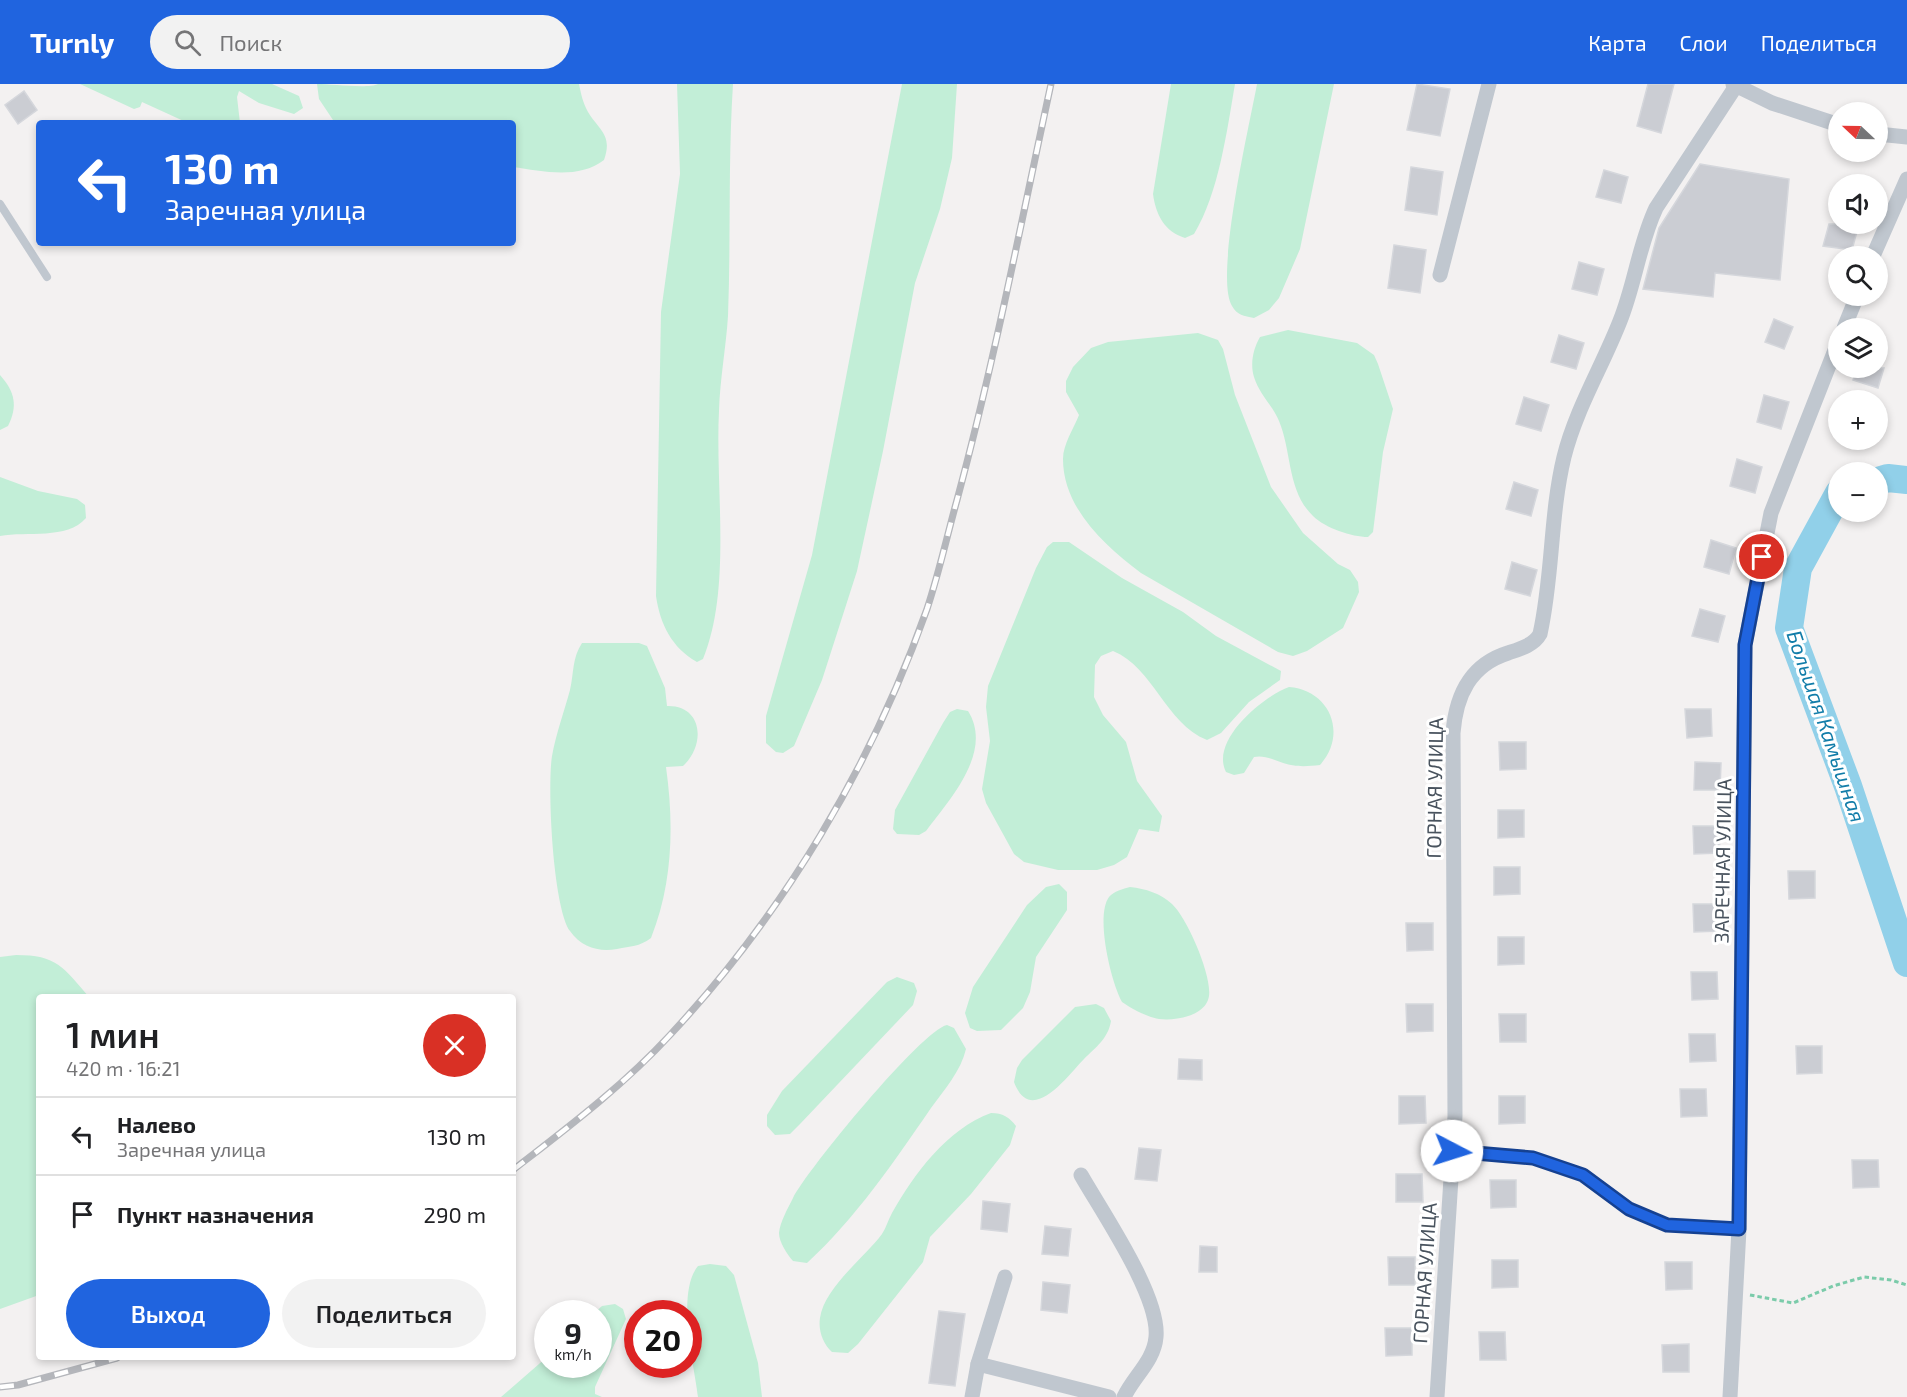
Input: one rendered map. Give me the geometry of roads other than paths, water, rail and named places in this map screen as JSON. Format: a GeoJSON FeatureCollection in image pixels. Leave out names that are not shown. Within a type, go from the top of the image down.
{"type":"FeatureCollection","features":[{"type":"Feature","properties":{"kind":"street"},"geometry":{"type":"LineString","coordinates":[[1440,275],[1489,84]]}},
{"type":"Feature","properties":{"kind":"street","name":"ГОРНАЯ УЛИЦА"},"geometry":{"type":"LineString","coordinates":[[1437,1397],[1455,1116],[1453,733],[1457,705],[1462,691],[1476,670],[1498,656],[1534,642],[1540,634],[1564,457],[1575,423],[1619,323],[1648,226],[1656,208],[1735,85],[1772,103],[1828,121]]}},
{"type":"Feature","properties":{"kind":"street"},"geometry":{"type":"LineString","coordinates":[[1888,135],[1907,137]]}},
{"type":"Feature","properties":{"kind":"street"},"geometry":{"type":"LineString","coordinates":[[1877,246],[1907,179]]}},
{"type":"Feature","properties":{"kind":"street","name":"ЗАРЕЧНАЯ УЛИЦА"},"geometry":{"type":"LineString","coordinates":[[1730,1397],[1739,1229],[1745,645],[1771,513],[1828,368]]}},
{"type":"Feature","properties":{"kind":"street"},"geometry":{"type":"LineString","coordinates":[[1080,1175],[1139,1278],[1153,1309],[1156,1338],[1151,1352],[1124,1397]]}},
{"type":"Feature","properties":{"kind":"street"},"geometry":{"type":"LineString","coordinates":[[972,1397],[978,1364],[1005,1277]]}},
{"type":"Feature","properties":{"kind":"street"},"geometry":{"type":"LineString","coordinates":[[978,1364],[1108,1397]]}},
{"type":"Feature","properties":{"kind":"lane"},"geometry":{"type":"LineString","coordinates":[[0,204],[47,277]]}},
{"type":"Feature","properties":{"kind":"lane"},"geometry":{"type":"LineString","coordinates":[[1452,1151],[1533,1158],[1583,1175],[1629,1209],[1667,1225],[1739,1229]]}},
{"type":"Feature","properties":{"kind":"waterway","name":"Большая Камышная"},"geometry":{"type":"LineString","coordinates":[[1888,478],[1907,480]]}},
{"type":"Feature","properties":{"kind":"waterway","name":"Большая Камышная"},"geometry":{"type":"LineString","coordinates":[[1828,513],[1798,568],[1789,628],[1848,786],[1907,963]]}},
{"type":"Feature","properties":{"kind":"railway"},"geometry":{"type":"LineString","coordinates":[[516,1168],[633,1072],[670,1035],[711,988],[787,888],[820,836],[879,725],[905,668],[927,609],[939,568],[995,345],[1051,84]]}},
{"type":"Feature","properties":{"kind":"railway"},"geometry":{"type":"LineString","coordinates":[[0,1387],[18,1385],[110,1360]]}}]}
